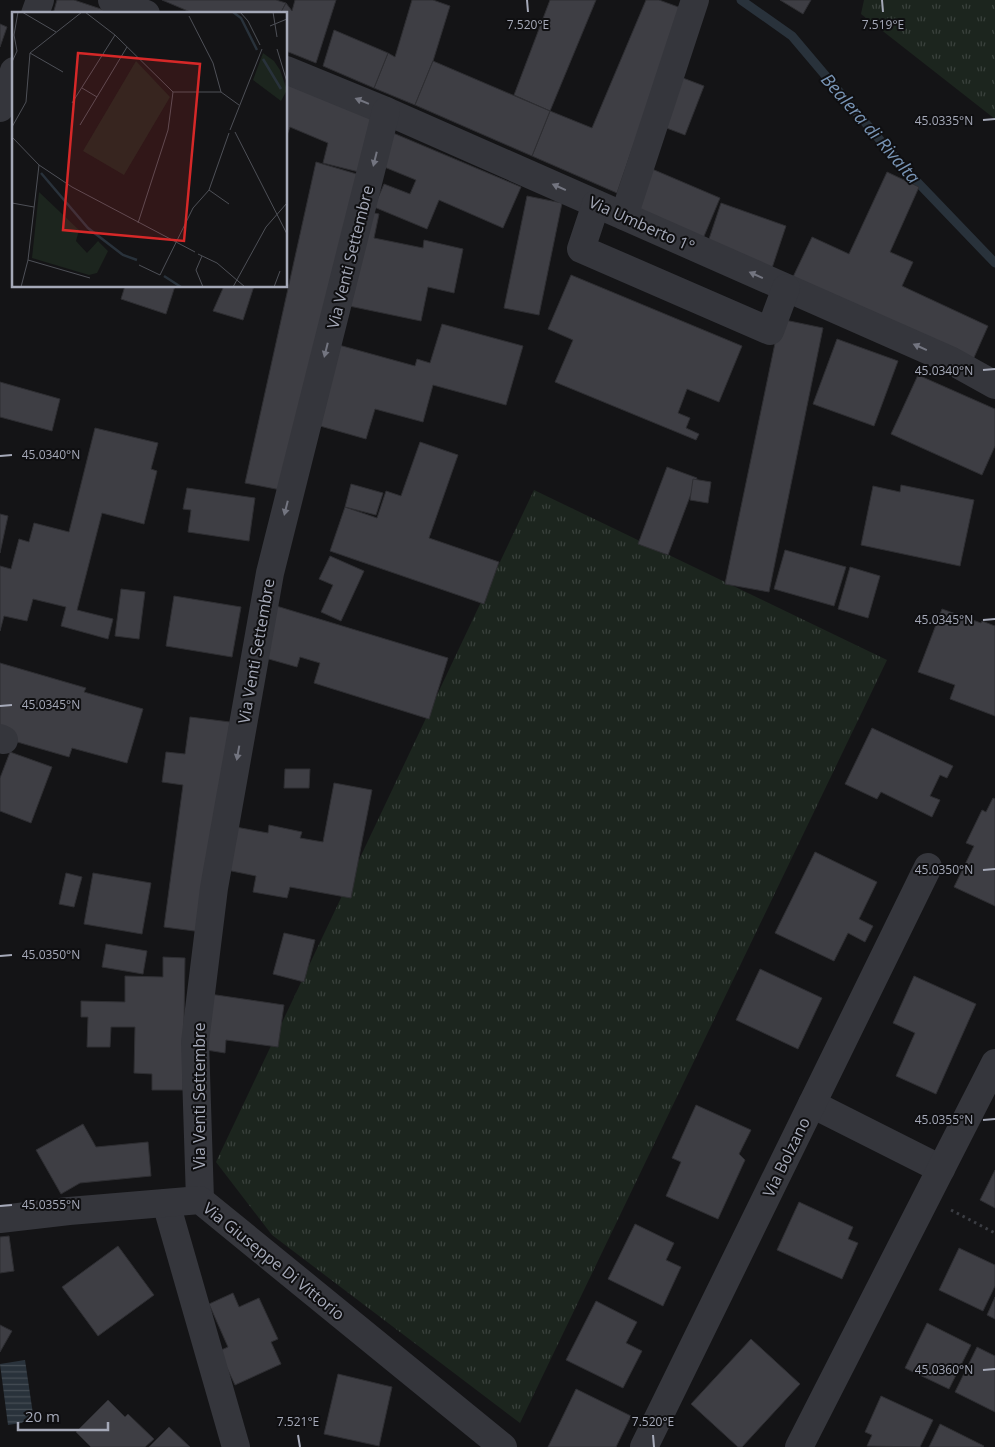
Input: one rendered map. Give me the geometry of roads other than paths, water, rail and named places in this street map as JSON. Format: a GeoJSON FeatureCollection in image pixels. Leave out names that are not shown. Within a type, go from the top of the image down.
{"type":"FeatureCollection","features":[{"type":"Feature","properties":{"kind":"street"},"geometry":{"type":"LineString","coordinates":[[36,12],[40,0]]}},
{"type":"Feature","properties":{"kind":"street"},"geometry":{"type":"LineString","coordinates":[[112,0],[141,12]]}},
{"type":"Feature","properties":{"kind":"street"},"geometry":{"type":"LineString","coordinates":[[624,216],[695,0]]}},
{"type":"Feature","properties":{"kind":"street","name":"Via Umberto 1°"},"geometry":{"type":"LineString","coordinates":[[288,71],[386,112],[950,360],[995,385]]}},
{"type":"Feature","properties":{"kind":"street"},"geometry":{"type":"LineString","coordinates":[[0,108],[12,76]]}},
{"type":"Feature","properties":{"kind":"street","name":"Via Venti Settembre"},"geometry":{"type":"LineString","coordinates":[[200,1200],[195,1042],[216,879],[270,573],[386,112]]}},
{"type":"Feature","properties":{"kind":"street"},"geometry":{"type":"LineString","coordinates":[[596,204],[581,249],[770,331],[786,288]]}},
{"type":"Feature","properties":{"kind":"street","name":"Via Bolzano"},"geometry":{"type":"LineString","coordinates":[[644,1447],[928,867]]}},
{"type":"Feature","properties":{"kind":"street"},"geometry":{"type":"LineString","coordinates":[[799,1447],[995,1063]]}},
{"type":"Feature","properties":{"kind":"street"},"geometry":{"type":"LineString","coordinates":[[812,1104],[941,1169]]}},
{"type":"Feature","properties":{"kind":"street","name":"Via Giuseppe Di Vittorio"},"geometry":{"type":"LineString","coordinates":[[0,1219],[200,1200],[503,1447]]}},
{"type":"Feature","properties":{"kind":"street"},"geometry":{"type":"LineString","coordinates":[[166,1203],[236,1447]]}},
{"type":"Feature","properties":{"kind":"waterway","name":"Bealera di Rivalta"},"geometry":{"type":"LineString","coordinates":[[741,0],[792,36],[902,166],[995,263]]}}]}
